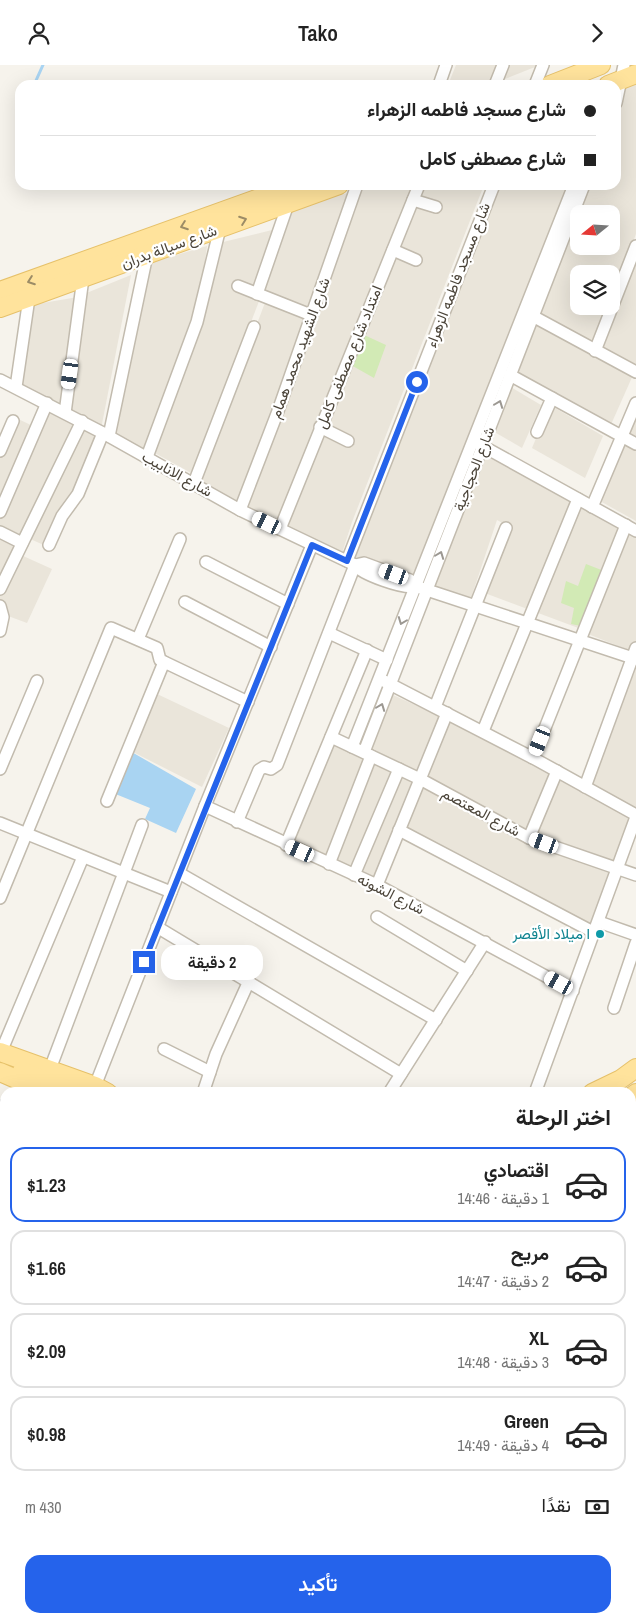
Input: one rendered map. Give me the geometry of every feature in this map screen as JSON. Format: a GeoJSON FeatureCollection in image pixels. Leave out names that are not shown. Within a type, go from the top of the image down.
{"type":"FeatureCollection","features":[{"type":"Feature","properties":{"kind":"main road"},"geometry":{"type":"LineString","coordinates":[[563,80],[601,65]]}},
{"type":"Feature","properties":{"kind":"main road"},"geometry":{"type":"LineString","coordinates":[[617,79],[636,74]]}},
{"type":"Feature","properties":{"kind":"main road","name":"شارع سيالة بدران"},"geometry":{"type":"LineString","coordinates":[[0,291],[115,259],[283,190]]}},
{"type":"Feature","properties":{"kind":"main road","name":"شارع سيالة بدران"},"geometry":{"type":"LineString","coordinates":[[0,308],[83,278],[115,259],[147,255],[326,190]]}},
{"type":"Feature","properties":{"kind":"main road"},"geometry":{"type":"LineString","coordinates":[[0,1056],[50,1069],[96,1087]]}},
{"type":"Feature","properties":{"kind":"main road"},"geometry":{"type":"LineString","coordinates":[[0,1056],[64,1087]]}},
{"type":"Feature","properties":{"kind":"main road"},"geometry":{"type":"LineString","coordinates":[[608,1087],[636,1068]]}},
{"type":"Feature","properties":{"kind":"main road"},"geometry":{"type":"LineString","coordinates":[[0,1073],[34,1087]]}},
{"type":"Feature","properties":{"kind":"street"},"geometry":{"type":"LineString","coordinates":[[441,80],[446,65]]}},
{"type":"Feature","properties":{"kind":"street"},"geometry":{"type":"LineString","coordinates":[[497,80],[503,65]]}},
{"type":"Feature","properties":{"kind":"street"},"geometry":{"type":"LineString","coordinates":[[537,80],[543,65]]}},
{"type":"Feature","properties":{"kind":"street","name":"شارع الشهيد محمد همام"},"geometry":{"type":"LineString","coordinates":[[240,510],[354,190]]}},
{"type":"Feature","properties":{"kind":"street","name":"امتداد شارع مصطفى كامل"},"geometry":{"type":"LineString","coordinates":[[280,529],[417,190]]}},
{"type":"Feature","properties":{"kind":"street","name":"شارع مسجد فاطمه الزهراء"},"geometry":{"type":"LineString","coordinates":[[237,823],[259,769],[264,767],[271,769],[277,765],[330,633],[351,563],[492,190]]}},
{"type":"Feature","properties":{"kind":"street","name":"شارع الحجاجية"},"geometry":{"type":"LineString","coordinates":[[352,747],[415,586],[510,375],[572,190]]}},
{"type":"Feature","properties":{"kind":"street","name":"شارع الحجاجية"},"geometry":{"type":"LineString","coordinates":[[329,864],[390,684],[427,590],[478,444],[529,314],[582,190]]}},
{"type":"Feature","properties":{"kind":"street"},"geometry":{"type":"LineString","coordinates":[[413,200],[436,207]]}},
{"type":"Feature","properties":{"kind":"street"},"geometry":{"type":"LineString","coordinates":[[257,294],[288,204]]}},
{"type":"Feature","properties":{"kind":"street"},"geometry":{"type":"LineString","coordinates":[[147,457],[197,322],[220,228]]}},
{"type":"Feature","properties":{"kind":"street"},"geometry":{"type":"LineString","coordinates":[[595,351],[636,245]]}},
{"type":"Feature","properties":{"kind":"street"},"geometry":{"type":"LineString","coordinates":[[393,249],[416,260]]}},
{"type":"Feature","properties":{"kind":"street"},"geometry":{"type":"LineString","coordinates":[[49,545],[62,516],[78,494],[106,434],[147,255]]}},
{"type":"Feature","properties":{"kind":"street"},"geometry":{"type":"LineString","coordinates":[[65,413],[83,278]]}},
{"type":"Feature","properties":{"kind":"street"},"geometry":{"type":"LineString","coordinates":[[238,286],[311,315]]}},
{"type":"Feature","properties":{"kind":"street"},"geometry":{"type":"LineString","coordinates":[[16,387],[29,298]]}},
{"type":"Feature","properties":{"kind":"street"},"geometry":{"type":"LineString","coordinates":[[529,314],[636,373]]}},
{"type":"Feature","properties":{"kind":"street"},"geometry":{"type":"LineString","coordinates":[[194,483],[254,327]]}},
{"type":"Feature","properties":{"kind":"street"},"geometry":{"type":"LineString","coordinates":[[510,375],[636,444]]}},
{"type":"Feature","properties":{"kind":"street","name":"شارع الانابيب"},"geometry":{"type":"LineString","coordinates":[[0,380],[82,421],[240,510],[351,563],[361,571],[408,588],[415,586],[581,641],[635,655]]}},
{"type":"Feature","properties":{"kind":"street"},"geometry":{"type":"LineString","coordinates":[[537,432],[552,398]]}},
{"type":"Feature","properties":{"kind":"street"},"geometry":{"type":"LineString","coordinates":[[0,512],[47,403]]}},
{"type":"Feature","properties":{"kind":"street"},"geometry":{"type":"LineString","coordinates":[[592,507],[636,403]]}},
{"type":"Feature","properties":{"kind":"street"},"geometry":{"type":"LineString","coordinates":[[2,443],[13,421]]}},
{"type":"Feature","properties":{"kind":"street"},"geometry":{"type":"LineString","coordinates":[[0,589],[82,421]]}},
{"type":"Feature","properties":{"kind":"street"},"geometry":{"type":"LineString","coordinates":[[320,427],[348,441]]}},
{"type":"Feature","properties":{"kind":"street"},"geometry":{"type":"LineString","coordinates":[[478,444],[631,528],[581,641],[533,758]]}},
{"type":"Feature","properties":{"kind":"street"},"geometry":{"type":"LineString","coordinates":[[483,731],[578,499]]}},
{"type":"Feature","properties":{"kind":"street"},"geometry":{"type":"LineString","coordinates":[[435,707],[506,528]]}},
{"type":"Feature","properties":{"kind":"street"},"geometry":{"type":"LineString","coordinates":[[0,532],[22,543]]}},
{"type":"Feature","properties":{"kind":"street"},"geometry":{"type":"LineString","coordinates":[[138,639],[180,539]]}},
{"type":"Feature","properties":{"kind":"street"},"geometry":{"type":"LineString","coordinates":[[102,1087],[157,927],[312,545]]}},
{"type":"Feature","properties":{"kind":"street"},"geometry":{"type":"LineString","coordinates":[[206,562],[288,604]]}},
{"type":"Feature","properties":{"kind":"street"},"geometry":{"type":"LineString","coordinates":[[185,602],[271,647]]}},
{"type":"Feature","properties":{"kind":"street"},"geometry":{"type":"LineString","coordinates":[[0,606],[3,617],[0,631]]}},
{"type":"Feature","properties":{"kind":"street"},"geometry":{"type":"LineString","coordinates":[[0,898],[112,628],[159,649],[158,658],[164,662],[248,702]]}},
{"type":"Feature","properties":{"kind":"street"},"geometry":{"type":"LineString","coordinates":[[330,633],[387,659]]}},
{"type":"Feature","properties":{"kind":"street"},"geometry":{"type":"LineString","coordinates":[[286,845],[367,650]]}},
{"type":"Feature","properties":{"kind":"street"},"geometry":{"type":"LineString","coordinates":[[586,787],[635,655]]}},
{"type":"Feature","properties":{"kind":"street"},"geometry":{"type":"LineString","coordinates":[[107,801],[164,662]]}},
{"type":"Feature","properties":{"kind":"street"},"geometry":{"type":"LineString","coordinates":[[379,678],[483,731],[636,816],[537,1087]]}},
{"type":"Feature","properties":{"kind":"street"},"geometry":{"type":"LineString","coordinates":[[0,769],[37,681]]}},
{"type":"Feature","properties":{"kind":"street"},"geometry":{"type":"LineString","coordinates":[[377,885],[447,713]]}},
{"type":"Feature","properties":{"kind":"street","name":"شارع المعتصم"},"geometry":{"type":"LineString","coordinates":[[331,737],[420,779],[530,838],[636,875]]}},
{"type":"Feature","properties":{"kind":"street"},"geometry":{"type":"LineString","coordinates":[[354,875],[399,769]]}},
{"type":"Feature","properties":{"kind":"street"},"geometry":{"type":"LineString","coordinates":[[530,838],[557,771]]}},
{"type":"Feature","properties":{"kind":"street","name":"شارع الشونه"},"geometry":{"type":"LineString","coordinates":[[205,806],[237,823],[377,885],[573,991]]}},
{"type":"Feature","properties":{"kind":"street"},"geometry":{"type":"LineString","coordinates":[[0,823],[171,892]]}},
{"type":"Feature","properties":{"kind":"street"},"geometry":{"type":"LineString","coordinates":[[50,1069],[142,825]]}},
{"type":"Feature","properties":{"kind":"street"},"geometry":{"type":"LineString","coordinates":[[399,830],[597,927],[636,935]]}},
{"type":"Feature","properties":{"kind":"street"},"geometry":{"type":"LineString","coordinates":[[0,1056],[84,857]]}},
{"type":"Feature","properties":{"kind":"street"},"geometry":{"type":"LineString","coordinates":[[179,873],[436,1020]]}},
{"type":"Feature","properties":{"kind":"street"},"geometry":{"type":"LineString","coordinates":[[377,917],[467,971]]}},
{"type":"Feature","properties":{"kind":"street"},"geometry":{"type":"LineString","coordinates":[[157,927],[401,1073]]}},
{"type":"Feature","properties":{"kind":"street"},"geometry":{"type":"LineString","coordinates":[[393,1087],[485,942]]}},
{"type":"Feature","properties":{"kind":"street"},"geometry":{"type":"LineString","coordinates":[[614,1008],[636,943]]}},
{"type":"Feature","properties":{"kind":"street"},"geometry":{"type":"LineString","coordinates":[[206,1087],[210,1072],[249,981]]}},
{"type":"Feature","properties":{"kind":"street"},"geometry":{"type":"LineString","coordinates":[[164,1049],[210,1072]]}},
{"type":"Feature","properties":{"kind":"shaded area"},"geometry":{"type":"Polygon","coordinates":[[[456,65],[540,65],[502,80],[450,80],[456,65]]]}},
{"type":"Feature","properties":{"kind":"shaded area"},"geometry":{"type":"Polygon","coordinates":[[[636,80],[636,234],[620,276],[620,265],[570,265],[570,315],[606,315],[594,346],[537,313],[570,229],[570,255],[620,255],[620,205],[579,205],[585,190],[621,190],[621,98],[627,83],[636,80]]]}},
{"type":"Feature","properties":{"kind":"shaded area"},"geometry":{"type":"Polygon","coordinates":[[[359,190],[414,190],[279,526],[246,508],[306,340],[356,209],[359,190]]]}},
{"type":"Feature","properties":{"kind":"shaded area"},"geometry":{"type":"Polygon","coordinates":[[[420,190],[482,190],[352,522],[343,550],[344,554],[285,528],[420,190]]]}},
{"type":"Feature","properties":{"kind":"shaded area"},"geometry":{"type":"Polygon","coordinates":[[[493,190],[567,190],[414,576],[350,555],[493,190]]]}},
{"type":"Feature","properties":{"kind":"shaded area"},"geometry":{"type":"Polygon","coordinates":[[[352,192],[238,502],[198,480],[266,300],[264,292],[284,235],[291,207],[352,192]]]}},
{"type":"Feature","properties":{"kind":"shaded area"},"geometry":{"type":"Polygon","coordinates":[[[276,229],[261,296],[193,474],[153,452],[219,243],[276,229]]]}},
{"type":"Feature","properties":{"kind":"shaded area"},"geometry":{"type":"Polygon","coordinates":[[[207,246],[202,285],[146,451],[113,433],[149,263],[207,246]]]}},
{"type":"Feature","properties":{"kind":"shaded area"},"geometry":{"type":"Polygon","coordinates":[[[636,251],[636,369],[598,348],[611,315],[620,315],[620,292],[636,251]]]}},
{"type":"Feature","properties":{"kind":"shaded area"},"geometry":{"type":"Polygon","coordinates":[[[131,275],[101,429],[68,412],[84,294],[131,275]]]}},
{"type":"Feature","properties":{"kind":"shaded area"},"geometry":{"type":"Polygon","coordinates":[[[78,297],[60,405],[20,384],[31,305],[78,297]]]}},
{"type":"Feature","properties":{"kind":"shaded area"},"geometry":{"type":"Polygon","coordinates":[[[534,323],[633,375],[609,429],[515,373],[534,323]]]}},
{"type":"Feature","properties":{"kind":"shaded area"},"geometry":{"type":"Polygon","coordinates":[[[509,386],[541,405],[522,448],[491,430],[509,386]]]}},
{"type":"Feature","properties":{"kind":"shaded area"},"geometry":{"type":"Polygon","coordinates":[[[43,405],[98,435],[74,495],[46,546],[28,538],[21,555],[52,569],[27,623],[0,613],[0,455],[16,418],[33,426],[43,405]]]}},
{"type":"Feature","properties":{"kind":"shaded area"},"geometry":{"type":"Polygon","coordinates":[[[550,405],[603,436],[585,478],[532,448],[550,405]]]}},
{"type":"Feature","properties":{"kind":"shaded area"},"geometry":{"type":"Polygon","coordinates":[[[636,412],[636,521],[600,501],[636,412]]]}},
{"type":"Feature","properties":{"kind":"shaded area"},"geometry":{"type":"Polygon","coordinates":[[[485,452],[621,530],[581,629],[482,592],[508,526],[497,520],[471,598],[432,585],[485,452]]]}},
{"type":"Feature","properties":{"kind":"shaded area"},"geometry":{"type":"Polygon","coordinates":[[[626,530],[636,535],[636,653],[588,634],[626,530]]]}},
{"type":"Feature","properties":{"kind":"shaded area"},"geometry":{"type":"Polygon","coordinates":[[[634,665],[636,666],[636,813],[594,928],[402,828],[450,717],[588,784],[634,665]]]}},
{"type":"Feature","properties":{"kind":"shaded area"},"geometry":{"type":"Polygon","coordinates":[[[155,693],[229,728],[202,787],[131,751],[155,693]]]}},
{"type":"Feature","properties":{"kind":"shaded area"},"geometry":{"type":"Polygon","coordinates":[[[393,695],[444,718],[419,772],[368,749],[393,695]]]}},
{"type":"Feature","properties":{"kind":"shaded area"},"geometry":{"type":"Polygon","coordinates":[[[332,741],[370,757],[327,860],[289,845],[332,741]]]}},
{"type":"Feature","properties":{"kind":"shaded area"},"geometry":{"type":"Polygon","coordinates":[[[373,761],[396,771],[354,873],[331,863],[373,761]]]}},
{"type":"Feature","properties":{"kind":"shaded area"},"geometry":{"type":"Polygon","coordinates":[[[400,772],[419,780],[375,882],[357,874],[400,772]]]}},
{"type":"Feature","properties":{"kind":"green space"},"geometry":{"type":"Polygon","coordinates":[[[362,334],[386,345],[374,378],[351,365],[362,334]]]}},
{"type":"Feature","properties":{"kind":"green space"},"geometry":{"type":"Polygon","coordinates":[[[586,564],[604,571],[581,626],[571,624],[574,608],[561,603],[566,581],[578,586],[586,564]]]}},
{"type":"Feature","properties":{"kind":"water"},"geometry":{"type":"Polygon","coordinates":[[[130,751],[196,789],[176,833],[145,819],[150,808],[113,793],[130,751]]]}},
{"type":"Feature","properties":{"kind":"waterway"},"geometry":{"type":"LineString","coordinates":[[36,80],[43,65]]}},
{"type":"Feature","properties":{"kind":"place","name":"ا ميلاد الأقصر"},"geometry":{"type":"Point","coordinates":[600,934]}},
{"type":"Feature","properties":{"kind":"route"},"geometry":{"type":"LineString","coordinates":[[144,962],[205,806],[312,545],[347,561],[417,382]]}}]}
